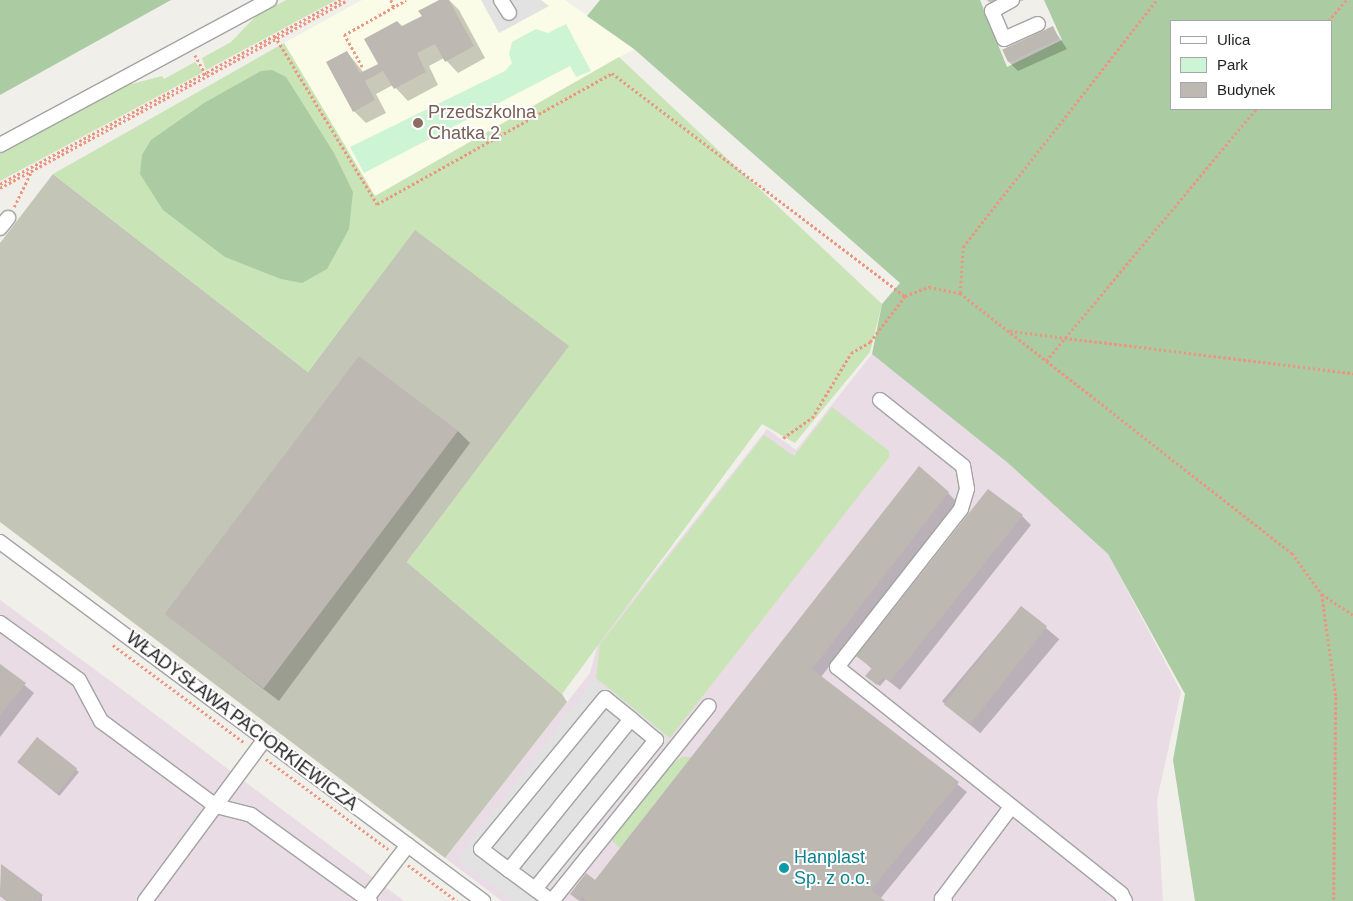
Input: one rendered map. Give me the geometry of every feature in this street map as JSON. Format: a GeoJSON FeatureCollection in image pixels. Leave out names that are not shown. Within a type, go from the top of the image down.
{"type":"FeatureCollection","features":[{"type":"Feature","properties":{"kind":"street"},"geometry":{"type":"LineString","coordinates":[[0,145],[269,0]]}},
{"type":"Feature","properties":{"kind":"street"},"geometry":{"type":"LineString","coordinates":[[500,0],[509,13]]}},
{"type":"Feature","properties":{"kind":"street"},"geometry":{"type":"LineString","coordinates":[[1012,0],[992,11],[1004,39],[1038,24]]}},
{"type":"Feature","properties":{"kind":"street"},"geometry":{"type":"LineString","coordinates":[[880,400],[963,466],[967,489],[961,509],[837,667],[1121,894],[1125,901]]}},
{"type":"Feature","properties":{"kind":"street","name":"WŁADYSŁAWA PACIORKIEWICZA"},"geometry":{"type":"LineString","coordinates":[[0,542],[480,900]]}},
{"type":"Feature","properties":{"kind":"street"},"geometry":{"type":"LineString","coordinates":[[0,623],[79,680],[100,721],[216,806],[250,815],[369,900],[408,845]]}},
{"type":"Feature","properties":{"kind":"street"},"geometry":{"type":"LineString","coordinates":[[535,889],[656,740],[606,698],[481,849],[509,870],[535,889],[552,901],[709,706]]}},
{"type":"Feature","properties":{"kind":"street"},"geometry":{"type":"LineString","coordinates":[[509,870],[631,719]]}},
{"type":"Feature","properties":{"kind":"street"},"geometry":{"type":"LineString","coordinates":[[145,901],[265,738]]}},
{"type":"Feature","properties":{"kind":"street"},"geometry":{"type":"LineString","coordinates":[[945,901],[942,898],[1011,807]]}},
{"type":"Feature","properties":{"kind":"path"},"geometry":{"type":"LineString","coordinates":[[0,186],[32,171],[341,0]]}},
{"type":"Feature","properties":{"kind":"path"},"geometry":{"type":"LineString","coordinates":[[275,37],[348,0]]}},
{"type":"Feature","properties":{"kind":"path"},"geometry":{"type":"LineString","coordinates":[[390,0],[394,7]]}},
{"type":"Feature","properties":{"kind":"path"},"geometry":{"type":"LineString","coordinates":[[362,67],[344,35],[406,0]]}},
{"type":"Feature","properties":{"kind":"path"},"geometry":{"type":"LineString","coordinates":[[960,294],[963,248],[1156,0]]}},
{"type":"Feature","properties":{"kind":"path"},"geometry":{"type":"LineString","coordinates":[[1329,20],[1346,0]]}},
{"type":"Feature","properties":{"kind":"path"},"geometry":{"type":"LineString","coordinates":[[275,37],[377,204],[612,73],[905,296]]}},
{"type":"Feature","properties":{"kind":"path"},"geometry":{"type":"LineString","coordinates":[[195,55],[206,75]]}},
{"type":"Feature","properties":{"kind":"path"},"geometry":{"type":"LineString","coordinates":[[0,186],[206,75]]}},
{"type":"Feature","properties":{"kind":"path"},"geometry":{"type":"LineString","coordinates":[[1046,361],[1255,110]]}},
{"type":"Feature","properties":{"kind":"path"},"geometry":{"type":"LineString","coordinates":[[4,223],[32,171]]}},
{"type":"Feature","properties":{"kind":"path"},"geometry":{"type":"LineString","coordinates":[[783,438],[812,418],[851,353],[870,342],[905,296],[929,287],[960,294],[1292,553],[1322,594],[1353,615]]}},
{"type":"Feature","properties":{"kind":"path"},"geometry":{"type":"LineString","coordinates":[[1008,331],[1353,373]]}},
{"type":"Feature","properties":{"kind":"path"},"geometry":{"type":"LineString","coordinates":[[1322,594],[1336,697],[1334,901]]}},
{"type":"Feature","properties":{"kind":"path"},"geometry":{"type":"LineString","coordinates":[[108,641],[457,901]]}},
{"type":"Feature","properties":{"kind":"shaded area","name":"Przedszkolna Chatka 2"},"geometry":{"type":"Polygon","coordinates":[[[362,0],[565,0],[634,49],[375,197],[284,43],[362,0]]]}},
{"type":"Feature","properties":{"kind":"shaded area"},"geometry":{"type":"Polygon","coordinates":[[[481,0],[541,0],[549,6],[499,33],[481,0]]]}},
{"type":"Feature","properties":{"kind":"shaded area"},"geometry":{"type":"Polygon","coordinates":[[[53,174],[308,372],[415,229],[570,346],[407,562],[562,694],[567,702],[445,858],[0,522],[0,243],[53,174]]]}},
{"type":"Feature","properties":{"kind":"shaded area","name":"Hanplast Sp. z o.o."},"geometry":{"type":"Polygon","coordinates":[[[872,354],[936,394],[1108,554],[1181,692],[1157,800],[1163,901],[502,901],[445,858],[590,673],[598,643],[767,429],[796,450],[872,354]]]}},
{"type":"Feature","properties":{"kind":"shaded area"},"geometry":{"type":"Polygon","coordinates":[[[0,600],[120,688],[404,901],[0,901],[0,600]]]}},
{"type":"Feature","properties":{"kind":"shaded area"},"geometry":{"type":"Polygon","coordinates":[[[594,679],[669,738],[539,901],[513,901],[458,859],[594,679]]]}},
{"type":"Feature","properties":{"kind":"green space"},"geometry":{"type":"Polygon","coordinates":[[[0,0],[171,0],[0,95],[0,0]]]}},
{"type":"Feature","properties":{"kind":"green space"},"geometry":{"type":"Polygon","coordinates":[[[286,0],[336,0],[206,70],[202,58],[231,42],[256,16],[286,0]]]}},
{"type":"Feature","properties":{"kind":"green space"},"geometry":{"type":"Polygon","coordinates":[[[600,0],[980,0],[1007,67],[1062,40],[1044,0],[1353,0],[1353,901],[1195,901],[1173,760],[1185,694],[1108,554],[1008,463],[872,354],[882,304],[900,283],[634,49],[587,16],[600,0]]]}},
{"type":"Feature","properties":{"kind":"green space"},"geometry":{"type":"Polygon","coordinates":[[[566,24],[591,71],[576,77],[570,66],[364,173],[350,147],[505,71],[512,63],[509,54],[512,42],[536,29],[548,33],[566,24]]]}},
{"type":"Feature","properties":{"kind":"green space"},"geometry":{"type":"Polygon","coordinates":[[[284,43],[375,196],[619,57],[882,304],[870,352],[795,443],[762,424],[562,694],[407,562],[569,346],[415,230],[308,372],[53,174],[284,43]]]}},
{"type":"Feature","properties":{"kind":"green space"},"geometry":{"type":"Polygon","coordinates":[[[195,62],[203,72],[0,181],[0,154],[128,85],[162,76],[164,79],[195,62]]]}},
{"type":"Feature","properties":{"kind":"green space"},"geometry":{"type":"Polygon","coordinates":[[[272,70],[286,77],[334,153],[353,192],[349,229],[327,269],[302,283],[281,279],[225,257],[163,210],[140,174],[142,155],[151,140],[204,103],[261,71],[272,70]]]}},
{"type":"Feature","properties":{"kind":"green space"},"geometry":{"type":"Polygon","coordinates":[[[832,407],[889,451],[889,457],[670,738],[596,678],[600,644],[764,435],[794,456],[832,407]]]}},
{"type":"Feature","properties":{"kind":"green space"},"geometry":{"type":"Polygon","coordinates":[[[682,757],[691,757],[620,848],[610,839],[672,764],[682,757]]]}},
{"type":"Feature","properties":{"kind":"building"},"geometry":{"type":"Polygon","coordinates":[[[439,0],[449,0],[474,46],[445,62],[435,44],[417,53],[426,72],[394,89],[383,71],[365,81],[375,100],[353,112],[326,62],[347,51],[360,73],[378,64],[364,39],[397,21],[402,26],[422,16],[418,11],[439,0]]]}},
{"type":"Feature","properties":{"kind":"building"},"geometry":{"type":"Polygon","coordinates":[[[1053,26],[1059,39],[1008,62],[1002,50],[1053,26]]]}},
{"type":"Feature","properties":{"kind":"building"},"geometry":{"type":"Polygon","coordinates":[[[359,356],[458,431],[264,689],[165,614],[359,356]]]}},
{"type":"Feature","properties":{"kind":"building"},"geometry":{"type":"Polygon","coordinates":[[[919,466],[949,492],[812,669],[959,782],[871,890],[885,901],[587,901],[582,897],[579,901],[570,894],[586,873],[595,880],[919,466]]]}},
{"type":"Feature","properties":{"kind":"building"},"geometry":{"type":"Polygon","coordinates":[[[988,489],[1023,515],[890,682],[883,677],[877,685],[865,676],[872,668],[856,656],[988,489]]]}},
{"type":"Feature","properties":{"kind":"building"},"geometry":{"type":"Polygon","coordinates":[[[1021,606],[1047,626],[970,725],[944,705],[1021,606]]]}},
{"type":"Feature","properties":{"kind":"building"},"geometry":{"type":"Polygon","coordinates":[[[0,664],[26,683],[0,716],[0,664]]]}},
{"type":"Feature","properties":{"kind":"building"},"geometry":{"type":"Polygon","coordinates":[[[37,737],[77,768],[57,794],[17,762],[37,737]]]}},
{"type":"Feature","properties":{"kind":"building"},"geometry":{"type":"Polygon","coordinates":[[[1,864],[43,895],[38,901],[6,901],[0,896],[1,864]]]}},
{"type":"Feature","properties":{"kind":"place","name":"Przedszkolna Chatka 2"},"geometry":{"type":"Point","coordinates":[418,123]}},
{"type":"Feature","properties":{"kind":"place","name":"Hanplast Sp. z o.o."},"geometry":{"type":"Point","coordinates":[784,868]}}]}
